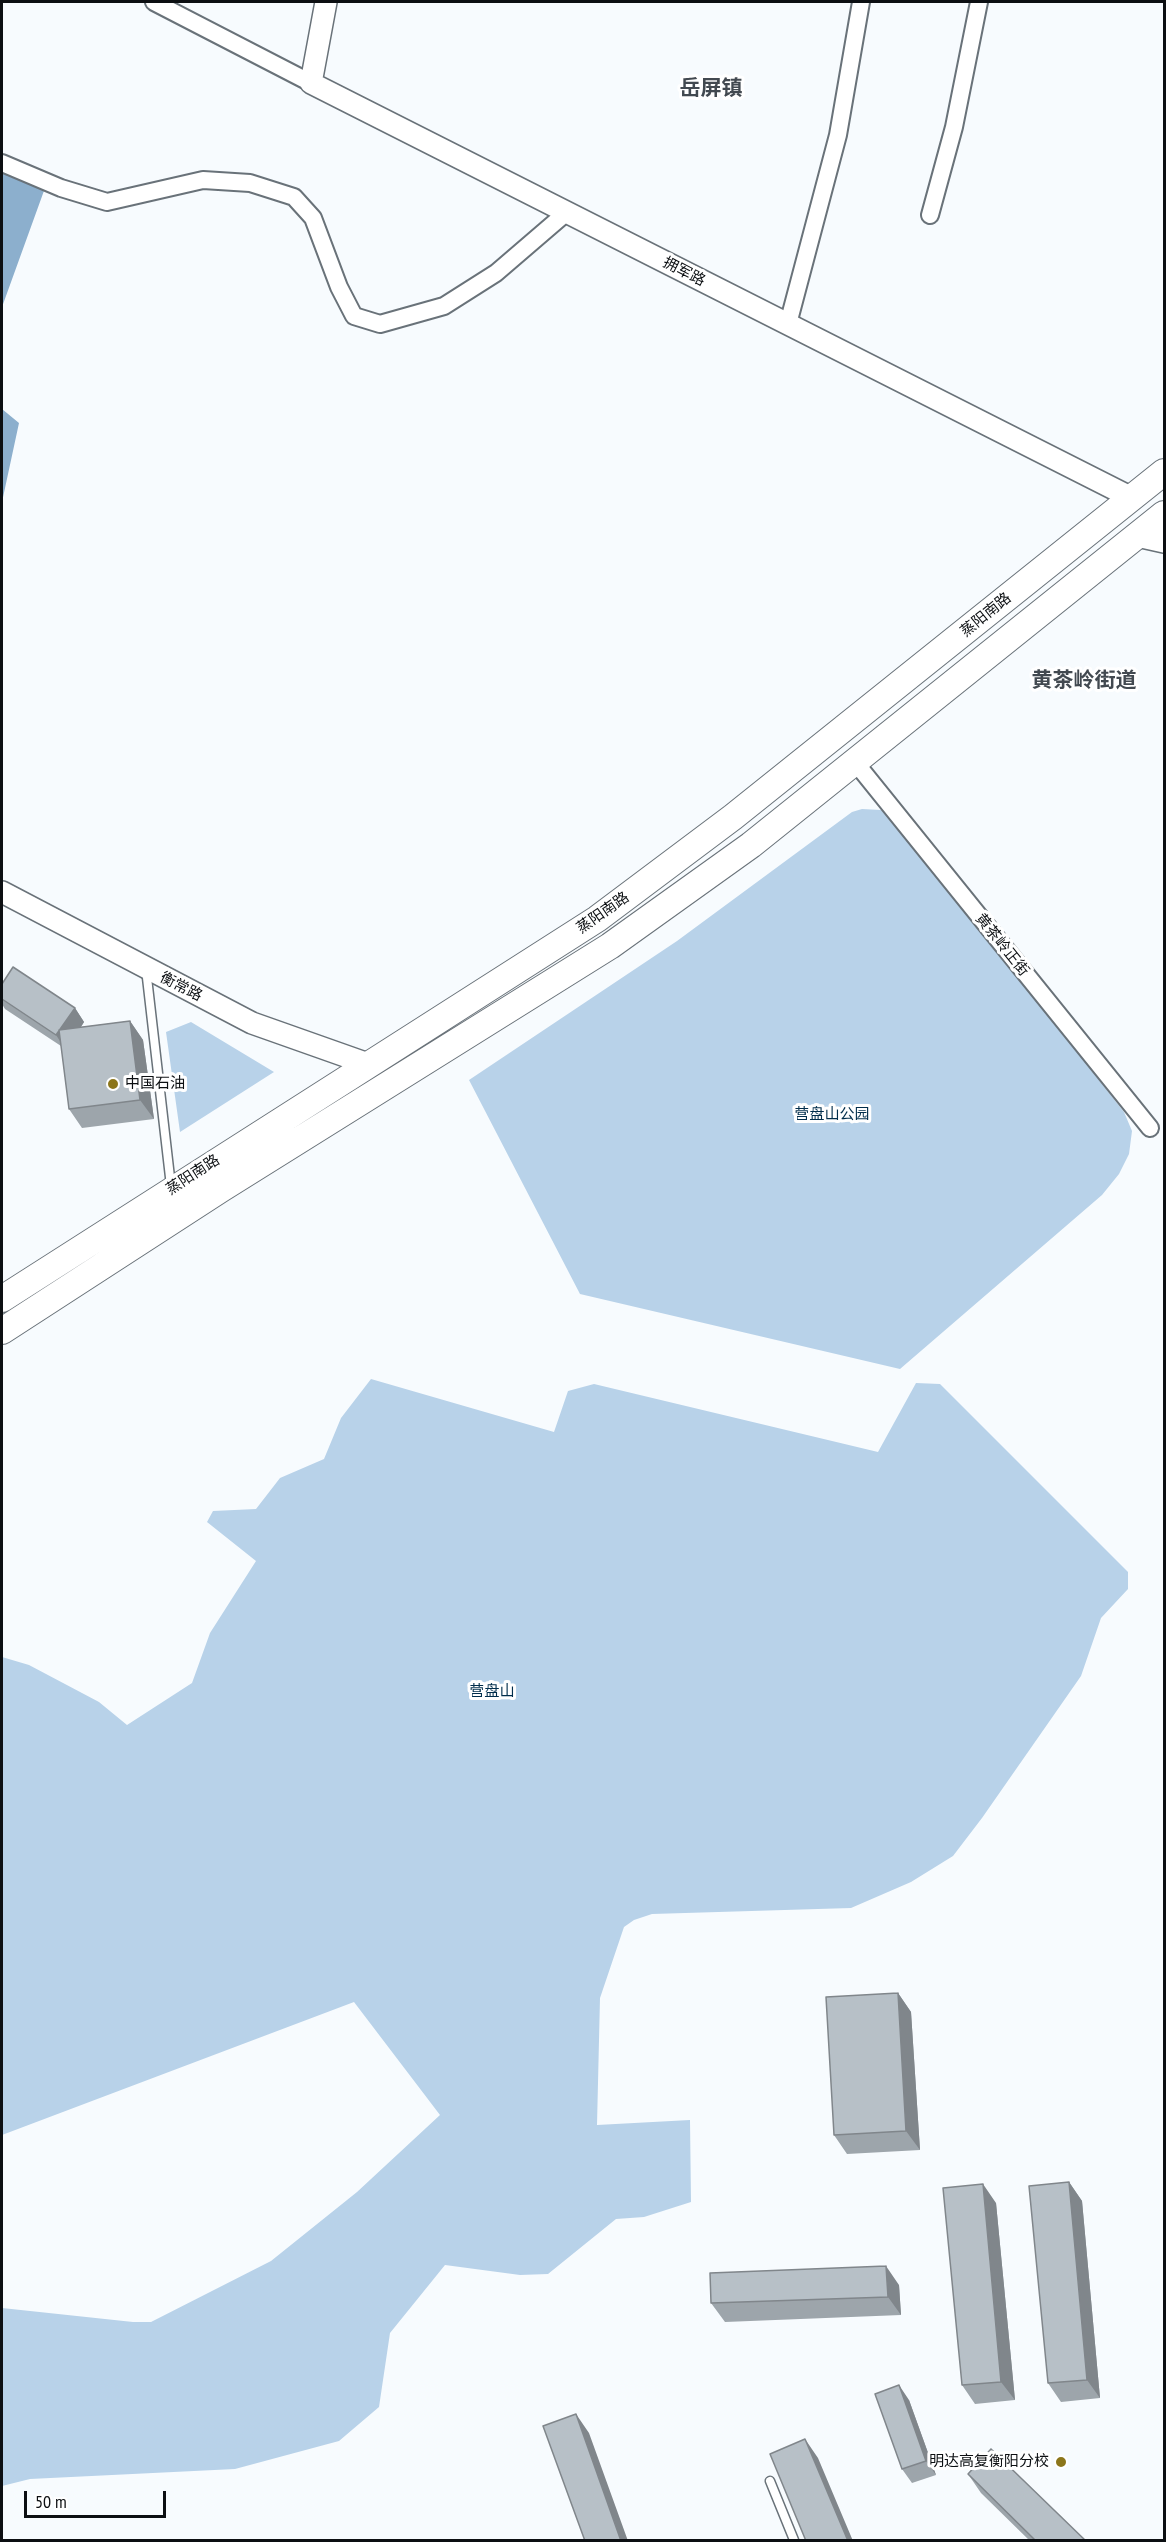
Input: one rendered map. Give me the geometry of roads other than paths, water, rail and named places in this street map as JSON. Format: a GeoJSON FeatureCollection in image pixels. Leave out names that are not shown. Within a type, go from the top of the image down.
{"type":"FeatureCollection","features":[{"type":"Feature","properties":{"kind":"main road","name":"蒸阳南路"},"geometry":{"type":"LineString","coordinates":[[2,1299],[597,919],[733,817],[1164,472]]}},
{"type":"Feature","properties":{"kind":"main road","name":"蒸阳南路"},"geometry":{"type":"LineString","coordinates":[[2,1331],[221,1189],[610,946],[751,844],[1164,514]]}},
{"type":"Feature","properties":{"kind":"street"},"geometry":{"type":"LineString","coordinates":[[154,2],[311,82],[326,2]]}},
{"type":"Feature","properties":{"kind":"street"},"geometry":{"type":"LineString","coordinates":[[788,324],[838,135],[861,2]]}},
{"type":"Feature","properties":{"kind":"street"},"geometry":{"type":"LineString","coordinates":[[930,215],[954,127],[979,2]]}},
{"type":"Feature","properties":{"kind":"street","name":"拥军路"},"geometry":{"type":"LineString","coordinates":[[311,82],[1132,498]]}},
{"type":"Feature","properties":{"kind":"street"},"geometry":{"type":"LineString","coordinates":[[2,163],[61,188],[107,202],[202,180],[250,183],[294,197],[313,218],[339,287],[354,316],[380,324],[444,306],[496,273],[567,212]]}},
{"type":"Feature","properties":{"kind":"street"},"geometry":{"type":"LineString","coordinates":[[1137,536],[1164,542]]}},
{"type":"Feature","properties":{"kind":"street","name":"黄茶岭正街"},"geometry":{"type":"LineString","coordinates":[[855,762],[1150,1128]]}},
{"type":"Feature","properties":{"kind":"street","name":"衡常路"},"geometry":{"type":"LineString","coordinates":[[2,892],[252,1023],[368,1064]]}},
{"type":"Feature","properties":{"kind":"lane"},"geometry":{"type":"LineString","coordinates":[[146,969],[171,1189]]}},
{"type":"Feature","properties":{"kind":"lane"},"geometry":{"type":"LineString","coordinates":[[770,2481],[794,2541]]}},
{"type":"Feature","properties":{"kind":"place","name":"中国石油"},"geometry":{"type":"Point","coordinates":[113,1084]}},
{"type":"Feature","properties":{"kind":"place","name":"明达高复衡阳分校"},"geometry":{"type":"Point","coordinates":[1061,2462]}},
{"type":"Feature","properties":{"kind":"district","name":"岳屏镇"},"geometry":{"type":"Point","coordinates":[711,89]}},
{"type":"Feature","properties":{"kind":"district","name":"黄茶岭街道"},"geometry":{"type":"Point","coordinates":[1084,681]}},
{"type":"Feature","properties":{"kind":"park label","name":"营盘山公园"},"geometry":{"type":"Point","coordinates":[832,1115]}},
{"type":"Feature","properties":{"kind":"park label","name":"营盘山"},"geometry":{"type":"Point","coordinates":[492,1692]}}]}
